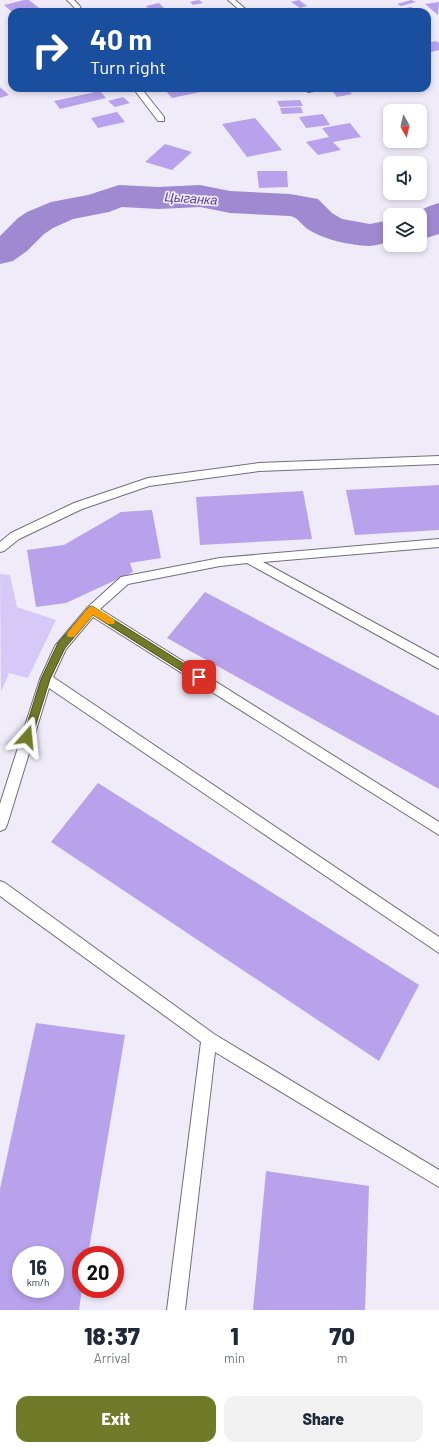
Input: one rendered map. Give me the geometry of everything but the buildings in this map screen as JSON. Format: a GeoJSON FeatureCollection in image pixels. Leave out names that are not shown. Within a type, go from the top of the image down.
{"type":"FeatureCollection","features":[{"type":"Feature","properties":{"kind":"lane"},"geometry":{"type":"LineString","coordinates":[[70,0],[78,8]]}},
{"type":"Feature","properties":{"kind":"lane"},"geometry":{"type":"LineString","coordinates":[[231,0],[241,8]]}},
{"type":"Feature","properties":{"kind":"lane"},"geometry":{"type":"LineString","coordinates":[[140,92],[161,119]]}},
{"type":"Feature","properties":{"kind":"lane"},"geometry":{"type":"LineString","coordinates":[[0,548],[15,536],[78,506],[148,482],[259,467],[439,460]]}},
{"type":"Feature","properties":{"kind":"lane"},"geometry":{"type":"LineString","coordinates":[[0,825],[46,679],[61,646],[92,610],[125,580],[220,562],[439,543]]}},
{"type":"Feature","properties":{"kind":"lane"},"geometry":{"type":"LineString","coordinates":[[248,559],[439,664]]}},
{"type":"Feature","properties":{"kind":"lane"},"geometry":{"type":"LineString","coordinates":[[92,610],[439,829]]}},
{"type":"Feature","properties":{"kind":"lane"},"geometry":{"type":"LineString","coordinates":[[46,679],[439,946]]}},
{"type":"Feature","properties":{"kind":"lane"},"geometry":{"type":"LineString","coordinates":[[0,888],[209,1039],[439,1179]]}},
{"type":"Feature","properties":{"kind":"lane"},"geometry":{"type":"LineString","coordinates":[[176,1310],[209,1039]]}},
{"type":"Feature","properties":{"kind":"shaded area"},"geometry":{"type":"Polygon","coordinates":[[[0,574],[10,575],[17,607],[56,620],[28,678],[9,673],[1,692],[0,574]]]}},
{"type":"Feature","properties":{"kind":"waterway","name":"Цыганка"},"geometry":{"type":"LineString","coordinates":[[0,253],[40,220],[64,210],[96,204],[119,196],[158,198],[200,196],[230,202],[305,207],[319,221],[329,227],[370,235],[383,232]]}},
{"type":"Feature","properties":{"kind":"waterway","name":"Цыганка"},"geometry":{"type":"LineString","coordinates":[[427,226],[433,218],[439,214]]}},
{"type":"Feature","properties":{"kind":"slow traffic"},"geometry":{"type":"LineString","coordinates":[[71,634],[92,610],[111,622]]}},
{"type":"Feature","properties":{"kind":"route"},"geometry":{"type":"LineString","coordinates":[[27,737],[46,679],[61,646],[92,610],[199,677]]}}]}
